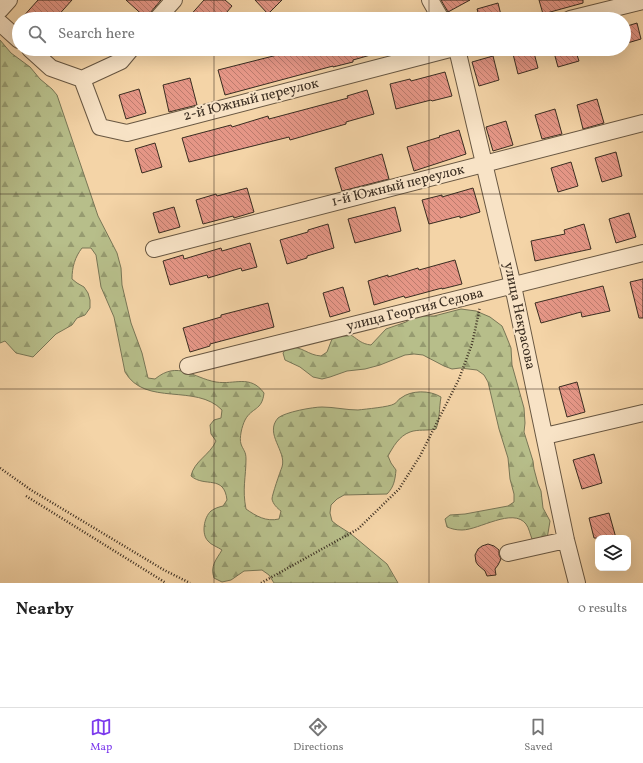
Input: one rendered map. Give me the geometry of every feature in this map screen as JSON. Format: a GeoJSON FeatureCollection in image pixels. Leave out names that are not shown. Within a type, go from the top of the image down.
{"type":"FeatureCollection","features":[{"type":"Feature","properties":{"kind":"street"},"geometry":{"type":"LineString","coordinates":[[0,10],[9,0]]}},
{"type":"Feature","properties":{"kind":"street"},"geometry":{"type":"LineString","coordinates":[[163,12],[174,0]]}},
{"type":"Feature","properties":{"kind":"street"},"geometry":{"type":"LineString","coordinates":[[430,0],[437,12]]}},
{"type":"Feature","properties":{"kind":"street"},"geometry":{"type":"LineString","coordinates":[[598,12],[643,1]]}},
{"type":"Feature","properties":{"kind":"street"},"geometry":{"type":"LineString","coordinates":[[0,23],[12,34]]}},
{"type":"Feature","properties":{"kind":"street"},"geometry":{"type":"LineString","coordinates":[[38,56],[51,68],[82,79],[121,61],[125,56]]}},
{"type":"Feature","properties":{"kind":"street","name":"2-й Южный переулок"},"geometry":{"type":"LineString","coordinates":[[82,79],[100,126],[127,132],[423,56]]}},
{"type":"Feature","properties":{"kind":"street","name":"улица Некрасова"},"geometry":{"type":"LineString","coordinates":[[459,56],[513,286],[566,540],[577,583]]}},
{"type":"Feature","properties":{"kind":"street","name":"1-й Южный переулок"},"geometry":{"type":"LineString","coordinates":[[154,249],[643,124]]}},
{"type":"Feature","properties":{"kind":"street","name":"улица Георгия Седова"},"geometry":{"type":"LineString","coordinates":[[188,366],[643,253]]}},
{"type":"Feature","properties":{"kind":"street"},"geometry":{"type":"LineString","coordinates":[[545,436],[643,413]]}},
{"type":"Feature","properties":{"kind":"street"},"geometry":{"type":"LineString","coordinates":[[508,553],[566,540]]}},
{"type":"Feature","properties":{"kind":"path"},"geometry":{"type":"LineString","coordinates":[[261,583],[358,529],[399,489],[420,456],[459,379],[472,344],[482,293]]}},
{"type":"Feature","properties":{"kind":"path"},"geometry":{"type":"LineString","coordinates":[[0,468],[31,490],[164,570],[190,583]]}},
{"type":"Feature","properties":{"kind":"path"},"geometry":{"type":"LineString","coordinates":[[26,496],[165,583]]}},
{"type":"Feature","properties":{"kind":"green space"},"geometry":{"type":"Polygon","coordinates":[[[0,40],[12,54],[12,56],[15,56],[30,67],[57,95],[98,216],[117,253],[121,268],[122,285],[131,323],[142,353],[148,378],[155,379],[171,371],[186,372],[216,382],[248,382],[259,387],[264,393],[263,399],[259,406],[245,420],[240,441],[246,456],[244,489],[246,509],[265,519],[279,519],[281,511],[275,506],[272,499],[283,461],[273,430],[274,424],[278,418],[299,410],[318,407],[358,410],[383,407],[394,404],[405,395],[415,392],[432,393],[441,397],[436,429],[410,432],[406,434],[397,442],[388,456],[396,470],[394,483],[387,494],[344,495],[331,505],[330,513],[332,521],[351,534],[387,564],[398,583],[274,583],[269,575],[262,570],[244,571],[231,580],[222,582],[214,578],[213,567],[222,550],[208,541],[204,526],[205,521],[211,511],[223,506],[227,500],[225,492],[218,484],[202,481],[191,476],[195,466],[216,441],[211,434],[210,425],[214,420],[221,418],[222,410],[211,402],[199,398],[145,389],[134,383],[125,372],[114,317],[101,287],[96,255],[91,248],[82,248],[77,255],[73,266],[72,275],[72,279],[84,287],[88,293],[90,308],[85,315],[77,318],[72,325],[56,334],[33,357],[16,353],[5,341],[0,343],[0,40]]]}},
{"type":"Feature","properties":{"kind":"green space"},"geometry":{"type":"Polygon","coordinates":[[[461,309],[476,311],[490,317],[502,326],[511,348],[512,365],[524,408],[524,432],[541,491],[543,508],[550,521],[547,539],[539,542],[532,539],[526,524],[520,519],[505,518],[462,530],[447,527],[445,519],[450,515],[465,514],[508,506],[514,502],[508,458],[499,429],[488,382],[484,375],[477,370],[460,368],[452,369],[423,355],[414,354],[405,355],[380,365],[365,369],[347,371],[322,379],[313,377],[300,367],[285,360],[283,353],[287,347],[292,347],[321,356],[327,352],[332,339],[345,334],[353,336],[365,344],[371,345],[386,329],[406,322],[412,318],[419,316],[434,316],[461,309]]]}},
{"type":"Feature","properties":{"kind":"building"},"geometry":{"type":"Polygon","coordinates":[[[38,0],[72,0],[61,12],[27,12],[38,0]]]}},
{"type":"Feature","properties":{"kind":"building"},"geometry":{"type":"Polygon","coordinates":[[[126,0],[161,0],[151,12],[139,12],[126,0]]]}},
{"type":"Feature","properties":{"kind":"building"},"geometry":{"type":"Polygon","coordinates":[[[204,0],[225,0],[232,6],[227,12],[193,12],[204,0]]]}},
{"type":"Feature","properties":{"kind":"building"},"geometry":{"type":"Polygon","coordinates":[[[255,0],[282,0],[270,12],[266,12],[255,0]]]}},
{"type":"Feature","properties":{"kind":"building"},"geometry":{"type":"Polygon","coordinates":[[[441,0],[470,0],[448,12],[441,0]]]}},
{"type":"Feature","properties":{"kind":"building"},"geometry":{"type":"Polygon","coordinates":[[[539,0],[583,0],[583,3],[550,12],[542,12],[539,0]]]}},
{"type":"Feature","properties":{"kind":"building"},"geometry":{"type":"Polygon","coordinates":[[[498,3],[500,12],[478,12],[477,9],[498,3]]]}},
{"type":"Feature","properties":{"kind":"building"},"geometry":{"type":"Polygon","coordinates":[[[637,23],[641,39],[631,42],[631,25],[637,23]]]}},
{"type":"Feature","properties":{"kind":"building"},"geometry":{"type":"Polygon","coordinates":[[[273,56],[367,56],[353,60],[353,62],[225,95],[218,70],[273,56]]]}},
{"type":"Feature","properties":{"kind":"building"},"geometry":{"type":"Polygon","coordinates":[[[493,56],[499,80],[479,86],[472,62],[493,56]]]}},
{"type":"Feature","properties":{"kind":"building"},"geometry":{"type":"Polygon","coordinates":[[[514,56],[535,56],[538,68],[518,74],[514,56]]]}},
{"type":"Feature","properties":{"kind":"building"},"geometry":{"type":"Polygon","coordinates":[[[555,56],[577,56],[579,61],[558,67],[555,56]]]}},
{"type":"Feature","properties":{"kind":"building"},"geometry":{"type":"Polygon","coordinates":[[[445,72],[452,96],[396,109],[390,84],[410,79],[411,81],[445,72]]]}},
{"type":"Feature","properties":{"kind":"building"},"geometry":{"type":"Polygon","coordinates":[[[190,78],[197,105],[169,112],[163,85],[190,78]]]}},
{"type":"Feature","properties":{"kind":"building"},"geometry":{"type":"Polygon","coordinates":[[[139,89],[146,113],[126,119],[119,95],[139,89]]]}},
{"type":"Feature","properties":{"kind":"building"},"geometry":{"type":"Polygon","coordinates":[[[367,90],[374,114],[346,122],[346,124],[290,140],[289,137],[189,162],[182,138],[231,125],[232,127],[268,116],[269,119],[348,98],[347,96],[367,90]]]}},
{"type":"Feature","properties":{"kind":"building"},"geometry":{"type":"Polygon","coordinates":[[[597,99],[604,123],[583,129],[577,105],[597,99]]]}},
{"type":"Feature","properties":{"kind":"building"},"geometry":{"type":"Polygon","coordinates":[[[555,109],[562,134],[542,139],[535,115],[555,109]]]}},
{"type":"Feature","properties":{"kind":"building"},"geometry":{"type":"Polygon","coordinates":[[[506,121],[513,145],[493,151],[486,127],[506,121]]]}},
{"type":"Feature","properties":{"kind":"building"},"geometry":{"type":"Polygon","coordinates":[[[459,130],[466,154],[414,171],[407,147],[459,130]]]}},
{"type":"Feature","properties":{"kind":"building"},"geometry":{"type":"Polygon","coordinates":[[[155,143],[162,167],[142,173],[135,149],[155,143]]]}},
{"type":"Feature","properties":{"kind":"building"},"geometry":{"type":"Polygon","coordinates":[[[616,152],[622,176],[602,182],[595,158],[616,152]]]}},
{"type":"Feature","properties":{"kind":"building"},"geometry":{"type":"Polygon","coordinates":[[[382,154],[389,179],[342,191],[335,168],[382,154]]]}},
{"type":"Feature","properties":{"kind":"building"},"geometry":{"type":"Polygon","coordinates":[[[571,162],[578,186],[558,192],[551,168],[571,162]]]}},
{"type":"Feature","properties":{"kind":"building"},"geometry":{"type":"Polygon","coordinates":[[[247,188],[254,212],[234,218],[233,216],[203,224],[196,200],[216,194],[217,196],[247,188]]]}},
{"type":"Feature","properties":{"kind":"building"},"geometry":{"type":"Polygon","coordinates":[[[473,188],[480,212],[460,218],[460,216],[429,224],[422,200],[442,195],[442,197],[473,188]]]}},
{"type":"Feature","properties":{"kind":"building"},"geometry":{"type":"Polygon","coordinates":[[[174,207],[180,227],[159,233],[153,213],[174,207]]]}},
{"type":"Feature","properties":{"kind":"building"},"geometry":{"type":"Polygon","coordinates":[[[395,207],[401,231],[355,243],[348,219],[395,207]]]}},
{"type":"Feature","properties":{"kind":"building"},"geometry":{"type":"Polygon","coordinates":[[[629,213],[636,237],[616,243],[609,219],[629,213]]]}},
{"type":"Feature","properties":{"kind":"building"},"geometry":{"type":"Polygon","coordinates":[[[328,224],[334,248],[287,264],[280,240],[308,232],[308,230],[328,224]]]}},
{"type":"Feature","properties":{"kind":"building"},"geometry":{"type":"Polygon","coordinates":[[[584,224],[591,249],[535,261],[531,241],[565,234],[564,230],[584,224]]]}},
{"type":"Feature","properties":{"kind":"building"},"geometry":{"type":"Polygon","coordinates":[[[250,243],[257,267],[242,271],[241,268],[208,278],[207,275],[170,285],[163,261],[183,255],[184,259],[221,248],[222,251],[250,243]]]}},
{"type":"Feature","properties":{"kind":"building"},"geometry":{"type":"Polygon","coordinates":[[[455,260],[462,284],[405,298],[404,296],[374,305],[368,281],[418,268],[419,270],[455,260]]]}},
{"type":"Feature","properties":{"kind":"building"},"geometry":{"type":"Polygon","coordinates":[[[643,279],[643,318],[639,318],[630,282],[643,279]]]}},
{"type":"Feature","properties":{"kind":"building"},"geometry":{"type":"Polygon","coordinates":[[[603,286],[610,311],[582,317],[581,312],[541,323],[535,303],[603,286]]]}},
{"type":"Feature","properties":{"kind":"building"},"geometry":{"type":"Polygon","coordinates":[[[343,287],[350,311],[330,317],[323,293],[343,287]]]}},
{"type":"Feature","properties":{"kind":"building"},"geometry":{"type":"Polygon","coordinates":[[[268,303],[274,327],[210,344],[210,346],[190,352],[183,328],[221,317],[221,315],[268,303]]]}},
{"type":"Feature","properties":{"kind":"building"},"geometry":{"type":"Polygon","coordinates":[[[577,382],[585,412],[567,417],[559,387],[577,382]]]}},
{"type":"Feature","properties":{"kind":"building"},"geometry":{"type":"Polygon","coordinates":[[[594,454],[602,483],[582,489],[573,460],[594,454]]]}},
{"type":"Feature","properties":{"kind":"building"},"geometry":{"type":"Polygon","coordinates":[[[609,513],[615,535],[595,535],[594,538],[589,518],[609,513]]]}},
{"type":"Feature","properties":{"kind":"building"},"geometry":{"type":"Polygon","coordinates":[[[488,544],[499,550],[501,559],[495,569],[496,575],[487,576],[485,571],[476,562],[475,555],[478,549],[488,544]]]}}]}
